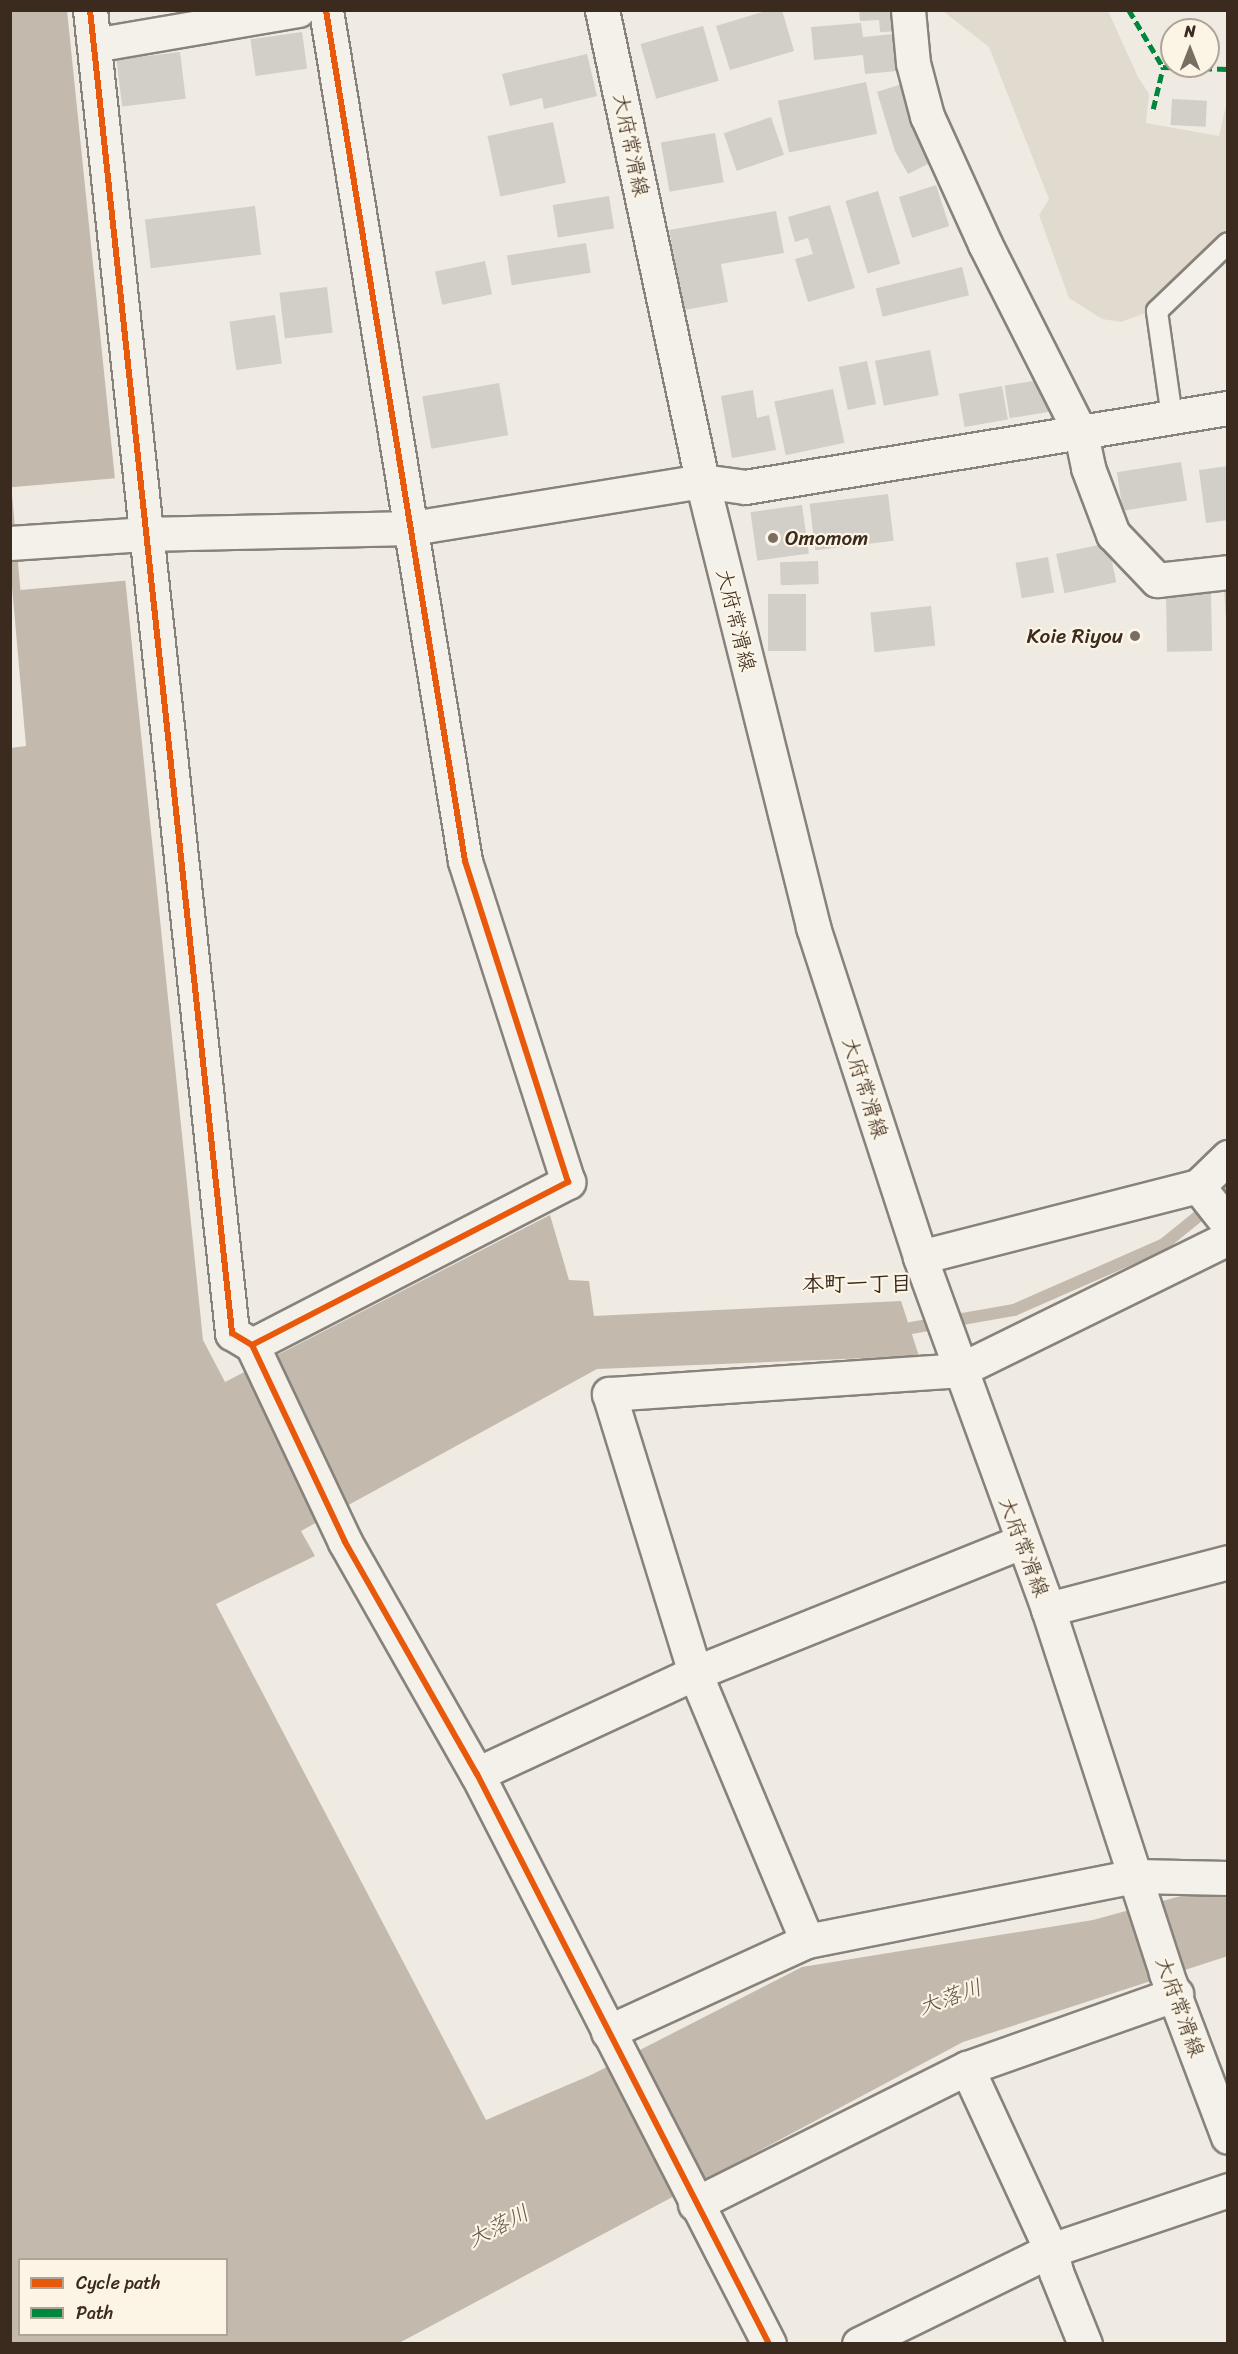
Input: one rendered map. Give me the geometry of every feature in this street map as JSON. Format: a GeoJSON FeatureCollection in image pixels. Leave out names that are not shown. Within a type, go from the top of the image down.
{"type":"FeatureCollection","features":[{"type":"Feature","properties":{"kind":"street"},"geometry":{"type":"LineString","coordinates":[[90,10],[138,534],[232,1333],[252,1345],[345,1542],[477,1774],[695,2204],[769,2343]]}},
{"type":"Feature","properties":{"kind":"street"},"geometry":{"type":"LineString","coordinates":[[94,45],[298,10]]}},
{"type":"Feature","properties":{"kind":"street"},"geometry":{"type":"LineString","coordinates":[[252,1345],[568,1182],[465,861],[326,10]]}},
{"type":"Feature","properties":{"kind":"street","name":"大府常滑線"},"geometry":{"type":"LineString","coordinates":[[602,10],[702,481],[813,927],[920,1257],[1021,1542],[1048,1609],[1171,1983],[1227,2137]]}},
{"type":"Feature","properties":{"kind":"street"},"geometry":{"type":"LineString","coordinates":[[908,10],[913,63],[927,116],[985,244],[1081,434],[1088,468],[1113,534],[1132,558],[1157,580],[1227,572]]}},
{"type":"Feature","properties":{"kind":"street"},"geometry":{"type":"LineString","coordinates":[[10,543],[138,534],[412,528],[702,481],[745,486],[1081,434],[1227,408]]}},
{"type":"Feature","properties":{"kind":"street"},"geometry":{"type":"LineString","coordinates":[[920,1257],[1199,1187],[1227,1157]]}},
{"type":"Feature","properties":{"kind":"street"},"geometry":{"type":"LineString","coordinates":[[1199,1187],[1227,1224]]}},
{"type":"Feature","properties":{"kind":"street"},"geometry":{"type":"LineString","coordinates":[[807,1941],[695,1673],[609,1394],[956,1359],[1227,1238]]}},
{"type":"Feature","properties":{"kind":"street"},"geometry":{"type":"LineString","coordinates":[[477,1774],[695,1673],[1021,1542]]}},
{"type":"Feature","properties":{"kind":"street"},"geometry":{"type":"LineString","coordinates":[[1048,1609],[1227,1562]]}},
{"type":"Feature","properties":{"kind":"street"},"geometry":{"type":"LineString","coordinates":[[608,2032],[807,1941],[1140,1888],[1227,1878]]}},
{"type":"Feature","properties":{"kind":"street"},"geometry":{"type":"LineString","coordinates":[[695,2204],[967,2067],[1171,1983]]}},
{"type":"Feature","properties":{"kind":"street"},"geometry":{"type":"LineString","coordinates":[[967,2067],[1051,2250],[1056,2272],[1085,2343]]}},
{"type":"Feature","properties":{"kind":"street"},"geometry":{"type":"LineString","coordinates":[[859,2343],[1051,2250],[1227,2190]]}},
{"type":"Feature","properties":{"kind":"lane"},"geometry":{"type":"LineString","coordinates":[[1172,417],[1157,311],[1227,243]]}},
{"type":"Feature","properties":{"kind":"shaded area"},"geometry":{"type":"Polygon","coordinates":[[[943,11],[1108,11],[1138,77],[1149,94],[1146,123],[1219,136],[1227,101],[1227,234],[1145,313],[1121,322],[1102,319],[1069,298],[1039,215],[1049,199],[989,47],[943,11]]]}},
{"type":"Feature","properties":{"kind":"water","name":"大落川"},"geometry":{"type":"Polygon","coordinates":[[[67,10],[203,1340],[225,1382],[550,1215],[569,1280],[589,1281],[594,1316],[901,1301],[919,1356],[597,1369],[301,1531],[315,1556],[216,1604],[486,2120],[591,2075],[802,1967],[1093,1920],[1188,1894],[1227,1892],[1228,1956],[963,2042],[399,2343],[11,2344],[10,748],[26,746],[10,564],[10,11],[67,10]]]}},
{"type":"Feature","properties":{"kind":"pier"},"geometry":{"type":"Polygon","coordinates":[[[118,478],[127,581],[20,590],[11,487],[118,478]]]}},
{"type":"Feature","properties":{"kind":"building"},"geometry":{"type":"Polygon","coordinates":[[[769,10],[782,10],[794,51],[730,70],[716,26],[769,10]]]}},
{"type":"Feature","properties":{"kind":"building"},"geometry":{"type":"Polygon","coordinates":[[[859,10],[905,10],[906,31],[880,32],[879,20],[860,21],[859,10]]]}},
{"type":"Feature","properties":{"kind":"building"},"geometry":{"type":"Polygon","coordinates":[[[861,23],[863,37],[905,33],[908,70],[865,74],[863,55],[814,60],[811,27],[861,23]]]}},
{"type":"Feature","properties":{"kind":"building"},"geometry":{"type":"Polygon","coordinates":[[[703,26],[719,81],[656,99],[641,44],[703,26]]]}},
{"type":"Feature","properties":{"kind":"building"},"geometry":{"type":"Polygon","coordinates":[[[302,32],[307,69],[256,76],[251,39],[302,32]]]}},
{"type":"Feature","properties":{"kind":"building"},"geometry":{"type":"Polygon","coordinates":[[[180,52],[186,99],[122,106],[116,60],[180,52]]]}},
{"type":"Feature","properties":{"kind":"building"},"geometry":{"type":"Polygon","coordinates":[[[587,54],[597,96],[544,109],[542,98],[510,106],[502,74],[587,54]]]}},
{"type":"Feature","properties":{"kind":"building"},"geometry":{"type":"Polygon","coordinates":[[[866,82],[877,134],[789,153],[778,101],[866,82]]]}},
{"type":"Feature","properties":{"kind":"building"},"geometry":{"type":"Polygon","coordinates":[[[905,83],[934,161],[908,174],[895,151],[877,92],[905,83]]]}},
{"type":"Feature","properties":{"kind":"building"},"geometry":{"type":"Polygon","coordinates":[[[1172,99],[1207,101],[1206,127],[1171,125],[1172,99]]]}},
{"type":"Feature","properties":{"kind":"building"},"geometry":{"type":"Polygon","coordinates":[[[771,117],[784,155],[737,171],[724,133],[771,117]]]}},
{"type":"Feature","properties":{"kind":"building"},"geometry":{"type":"Polygon","coordinates":[[[553,122],[566,183],[500,197],[487,136],[553,122]]]}},
{"type":"Feature","properties":{"kind":"building"},"geometry":{"type":"Polygon","coordinates":[[[715,133],[724,182],[670,192],[661,143],[715,133]]]}},
{"type":"Feature","properties":{"kind":"building"},"geometry":{"type":"Polygon","coordinates":[[[936,185],[949,226],[912,238],[899,197],[936,185]]]}},
{"type":"Feature","properties":{"kind":"building"},"geometry":{"type":"Polygon","coordinates":[[[878,191],[900,264],[868,274],[845,201],[878,191]]]}},
{"type":"Feature","properties":{"kind":"building"},"geometry":{"type":"Polygon","coordinates":[[[609,196],[614,229],[558,238],[553,205],[609,196]]]}},
{"type":"Feature","properties":{"kind":"building"},"geometry":{"type":"Polygon","coordinates":[[[830,205],[855,288],[808,302],[795,259],[813,254],[808,238],[795,242],[788,217],[830,205]]]}},
{"type":"Feature","properties":{"kind":"building"},"geometry":{"type":"Polygon","coordinates":[[[255,206],[261,255],[151,268],[145,220],[255,206]]]}},
{"type":"Feature","properties":{"kind":"building"},"geometry":{"type":"Polygon","coordinates":[[[776,211],[784,253],[721,264],[728,302],[684,310],[669,230],[776,211]]]}},
{"type":"Feature","properties":{"kind":"building"},"geometry":{"type":"Polygon","coordinates":[[[586,243],[591,273],[512,285],[507,256],[586,243]]]}},
{"type":"Feature","properties":{"kind":"building"},"geometry":{"type":"Polygon","coordinates":[[[485,261],[492,294],[442,305],[435,272],[485,261]]]}},
{"type":"Feature","properties":{"kind":"building"},"geometry":{"type":"Polygon","coordinates":[[[962,267],[969,295],[883,317],[876,289],[962,267]]]}},
{"type":"Feature","properties":{"kind":"building"},"geometry":{"type":"Polygon","coordinates":[[[327,287],[333,333],[285,339],[279,293],[327,287]]]}},
{"type":"Feature","properties":{"kind":"building"},"geometry":{"type":"Polygon","coordinates":[[[275,315],[282,364],[236,370],[229,321],[275,315]]]}},
{"type":"Feature","properties":{"kind":"building"},"geometry":{"type":"Polygon","coordinates":[[[930,350],[939,395],[884,406],[875,361],[930,350]]]}},
{"type":"Feature","properties":{"kind":"building"},"geometry":{"type":"Polygon","coordinates":[[[867,361],[876,404],[848,410],[839,367],[867,361]]]}},
{"type":"Feature","properties":{"kind":"building"},"geometry":{"type":"Polygon","coordinates":[[[1046,379],[1051,412],[1010,418],[1005,386],[1046,379]]]}},
{"type":"Feature","properties":{"kind":"building"},"geometry":{"type":"Polygon","coordinates":[[[499,383],[508,435],[431,449],[422,397],[499,383]]]}},
{"type":"Feature","properties":{"kind":"building"},"geometry":{"type":"Polygon","coordinates":[[[1002,386],[1008,419],[965,427],[959,394],[1002,386]]]}},
{"type":"Feature","properties":{"kind":"building"},"geometry":{"type":"Polygon","coordinates":[[[833,389],[844,443],[786,455],[774,401],[833,389]]]}},
{"type":"Feature","properties":{"kind":"building"},"geometry":{"type":"Polygon","coordinates":[[[753,390],[757,418],[769,415],[776,450],[732,458],[721,396],[753,390]]]}},
{"type":"Feature","properties":{"kind":"building"},"geometry":{"type":"Polygon","coordinates":[[[1181,462],[1187,501],[1123,511],[1117,472],[1181,462]]]}},
{"type":"Feature","properties":{"kind":"building"},"geometry":{"type":"Polygon","coordinates":[[[1228,466],[1228,520],[1206,523],[1199,470],[1228,466]]]}},
{"type":"Feature","properties":{"kind":"building"},"geometry":{"type":"Polygon","coordinates":[[[888,494],[894,541],[815,550],[810,504],[888,494]]]}},
{"type":"Feature","properties":{"kind":"building"},"geometry":{"type":"Polygon","coordinates":[[[802,505],[809,554],[757,561],[751,512],[802,505]]]}},
{"type":"Feature","properties":{"kind":"building"},"geometry":{"type":"Polygon","coordinates":[[[1108,543],[1116,582],[1064,593],[1056,554],[1108,543]]]}},
{"type":"Feature","properties":{"kind":"building"},"geometry":{"type":"Polygon","coordinates":[[[1048,557],[1054,592],[1022,598],[1016,563],[1048,557]]]}},
{"type":"Feature","properties":{"kind":"building"},"geometry":{"type":"Polygon","coordinates":[[[818,561],[819,584],[781,585],[780,562],[818,561]]]}},
{"type":"Feature","properties":{"kind":"building"},"geometry":{"type":"Polygon","coordinates":[[[1224,590],[1228,590],[1228,619],[1226,619],[1224,590]]]}},
{"type":"Feature","properties":{"kind":"building"},"geometry":{"type":"Polygon","coordinates":[[[1211,591],[1212,651],[1167,652],[1166,592],[1211,591]]]}},
{"type":"Feature","properties":{"kind":"building"},"geometry":{"type":"Polygon","coordinates":[[[768,594],[806,594],[806,651],[768,651],[768,594]]]}},
{"type":"Feature","properties":{"kind":"building"},"geometry":{"type":"Polygon","coordinates":[[[931,606],[935,646],[875,652],[870,612],[931,606]]]}},
{"type":"Feature","properties":{"kind":"waterway"},"geometry":{"type":"LineString","coordinates":[[911,1328],[1014,1310],[1164,1244],[1228,1192]]}},
{"type":"Feature","properties":{"kind":"marked path"},"geometry":{"type":"LineString","coordinates":[[1129,10],[1160,62]]}},
{"type":"Feature","properties":{"kind":"marked path"},"geometry":{"type":"LineString","coordinates":[[1153,109],[1163,67],[1228,69]]}},
{"type":"Feature","properties":{"kind":"cycle path"},"geometry":{"type":"LineString","coordinates":[[90,10],[232,1333],[252,1345],[345,1542],[477,1774],[769,2344]]}},
{"type":"Feature","properties":{"kind":"cycle path"},"geometry":{"type":"LineString","coordinates":[[252,1345],[568,1182],[465,861],[326,10]]}},
{"type":"Feature","properties":{"kind":"place","name":"Omomom"},"geometry":{"type":"Point","coordinates":[773,538]}},
{"type":"Feature","properties":{"kind":"place","name":"Koie Riyou"},"geometry":{"type":"Point","coordinates":[1135,636]}},
{"type":"Feature","properties":{"kind":"district","name":"本町一丁目"},"geometry":{"type":"Point","coordinates":[857,1284]}}]}
